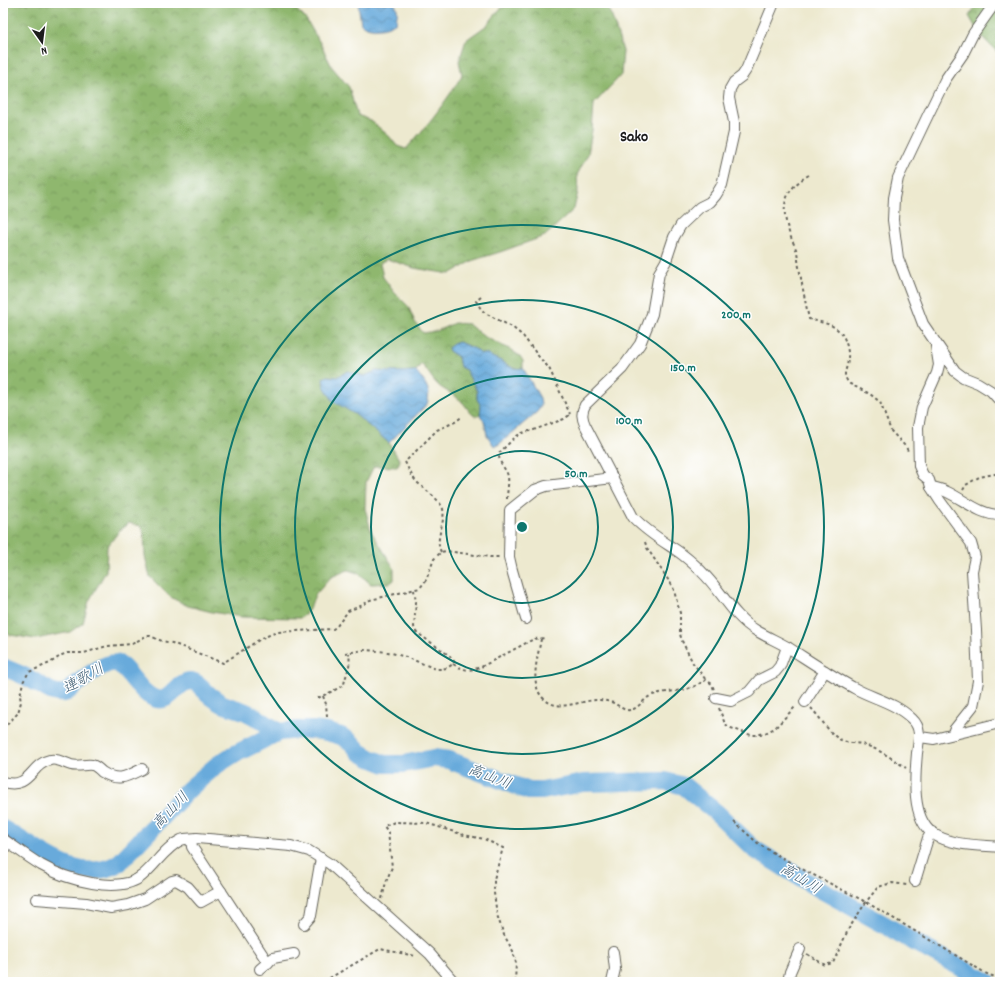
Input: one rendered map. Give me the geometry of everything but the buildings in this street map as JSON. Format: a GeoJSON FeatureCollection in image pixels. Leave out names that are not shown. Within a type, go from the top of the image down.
{"type":"FeatureCollection","features":[{"type":"Feature","properties":{"kind":"street"},"geometry":{"type":"LineString","coordinates":[[774,3],[746,70],[742,76],[734,82],[730,89],[728,98],[734,122],[734,132],[722,185],[710,202],[700,207],[681,225],[674,237],[666,261],[660,273],[652,314],[640,344],[622,369],[585,405],[582,413],[585,425],[633,517],[645,530],[678,551],[703,572],[738,617],[746,624],[858,690],[898,707],[913,720],[920,737],[916,772],[918,810],[924,822],[932,832],[954,842],[1000,847]]}},
{"type":"Feature","properties":{"kind":"street"},"geometry":{"type":"LineString","coordinates":[[995,3],[973,34],[962,54],[944,80],[898,178],[894,198],[893,220],[898,258],[923,324],[955,371],[963,377],[978,383],[991,391],[1000,401]]}},
{"type":"Feature","properties":{"kind":"street"},"geometry":{"type":"LineString","coordinates":[[935,342],[939,365],[922,407],[918,427],[919,466],[923,475],[929,480],[931,487],[971,543],[975,557],[972,571],[972,583],[978,681],[973,706],[954,730],[954,734]]}},
{"type":"Feature","properties":{"kind":"street"},"geometry":{"type":"LineString","coordinates":[[526,619],[509,557],[510,510],[535,490],[546,486],[613,478]]}},
{"type":"Feature","properties":{"kind":"street"},"geometry":{"type":"LineString","coordinates":[[931,487],[940,488],[976,509],[994,515],[1000,515]]}},
{"type":"Feature","properties":{"kind":"street"},"geometry":{"type":"LineString","coordinates":[[716,698],[731,701],[749,692],[759,680],[775,672],[780,666],[787,647]]}},
{"type":"Feature","properties":{"kind":"street"},"geometry":{"type":"LineString","coordinates":[[805,702],[825,671]]}},
{"type":"Feature","properties":{"kind":"street"},"geometry":{"type":"LineString","coordinates":[[920,737],[934,739],[1000,723]]}},
{"type":"Feature","properties":{"kind":"street"},"geometry":{"type":"LineString","coordinates":[[3,782],[17,784],[24,781],[44,762],[51,760],[57,760],[77,766],[95,766],[109,776],[117,778],[124,778],[142,769]]}},
{"type":"Feature","properties":{"kind":"street"},"geometry":{"type":"LineString","coordinates":[[915,881],[928,838],[932,832]]}},
{"type":"Feature","properties":{"kind":"street"},"geometry":{"type":"LineString","coordinates":[[3,839],[42,866],[67,877],[109,886],[126,884],[142,877],[170,848],[182,840],[191,839],[291,846],[309,851],[330,864],[430,954],[454,982]]}},
{"type":"Feature","properties":{"kind":"street"},"geometry":{"type":"LineString","coordinates":[[191,839],[192,847],[221,891],[264,966],[273,958],[294,954]]}},
{"type":"Feature","properties":{"kind":"street"},"geometry":{"type":"LineString","coordinates":[[304,924],[311,916],[321,858]]}},
{"type":"Feature","properties":{"kind":"street"},"geometry":{"type":"LineString","coordinates":[[36,899],[86,903],[111,908],[128,905],[145,899],[172,881],[176,880],[188,887],[201,902],[221,891]]}},
{"type":"Feature","properties":{"kind":"street"},"geometry":{"type":"LineString","coordinates":[[788,982],[790,972],[800,949]]}},
{"type":"Feature","properties":{"kind":"street"},"geometry":{"type":"LineString","coordinates":[[612,982],[615,969],[613,952]]}},
{"type":"Feature","properties":{"kind":"path"},"geometry":{"type":"LineString","coordinates":[[809,175],[793,187],[787,195],[784,204],[784,215],[797,253],[809,319],[831,326],[842,334],[848,354],[845,371],[847,381],[876,398],[880,402],[891,431],[906,447],[908,452]]}},
{"type":"Feature","properties":{"kind":"path"},"geometry":{"type":"LineString","coordinates":[[481,297],[476,301],[481,309],[485,313],[512,327],[523,336],[539,357],[550,368],[570,414]]}},
{"type":"Feature","properties":{"kind":"path"},"geometry":{"type":"LineString","coordinates":[[510,510],[506,505],[508,476],[499,460],[500,452],[525,431],[531,431],[564,419],[570,414],[582,413]]}},
{"type":"Feature","properties":{"kind":"path"},"geometry":{"type":"LineString","coordinates":[[441,552],[439,548],[439,538],[443,518],[442,507],[425,488],[414,480],[405,462],[437,430],[455,422],[463,416]]}},
{"type":"Feature","properties":{"kind":"path"},"geometry":{"type":"LineString","coordinates":[[957,497],[971,481],[986,475],[1000,473]]}},
{"type":"Feature","properties":{"kind":"path"},"geometry":{"type":"LineString","coordinates":[[645,530],[644,537],[647,548],[673,587],[680,613],[680,634],[682,641],[693,663],[706,680],[712,684],[725,724],[731,728],[751,735],[765,733],[775,728],[791,710],[805,702],[840,740],[864,744],[878,750],[908,769],[916,772]]}},
{"type":"Feature","properties":{"kind":"path"},"geometry":{"type":"LineString","coordinates":[[3,729],[18,713],[23,682],[27,674],[31,670],[50,663],[67,653],[84,653],[107,646],[132,644],[146,636],[150,636],[223,663],[269,634],[288,630],[333,629],[338,626],[348,611],[363,605],[370,600],[414,590],[422,586],[434,559],[441,552],[446,551],[490,557],[509,557]]}},
{"type":"Feature","properties":{"kind":"path"},"geometry":{"type":"LineString","coordinates":[[414,590],[416,602],[414,627],[416,632],[450,656],[454,661],[453,664]]}},
{"type":"Feature","properties":{"kind":"path"},"geometry":{"type":"LineString","coordinates":[[453,664],[464,670],[472,670],[481,667],[534,639],[546,638]]}},
{"type":"Feature","properties":{"kind":"path"},"geometry":{"type":"LineString","coordinates":[[541,639],[536,673],[536,684],[543,698],[558,706],[594,700],[606,701],[616,704],[623,709],[630,710],[636,708],[644,700],[651,696],[664,691],[692,687],[706,680]]}},
{"type":"Feature","properties":{"kind":"path"},"geometry":{"type":"LineString","coordinates":[[346,653],[365,650],[388,652],[441,670],[453,664]]}},
{"type":"Feature","properties":{"kind":"path"},"geometry":{"type":"LineString","coordinates":[[318,698],[344,684],[344,679],[350,668],[349,653]]}},
{"type":"Feature","properties":{"kind":"path"},"geometry":{"type":"LineString","coordinates":[[323,695],[326,704],[327,716]]}},
{"type":"Feature","properties":{"kind":"path"},"geometry":{"type":"LineString","coordinates":[[380,909],[386,882],[392,868],[388,832],[384,826],[395,822],[434,824],[464,835],[484,839],[503,848],[494,879],[494,893],[497,915],[504,934],[513,951],[516,962],[515,982]]}},
{"type":"Feature","properties":{"kind":"path"},"geometry":{"type":"LineString","coordinates":[[734,822],[760,845],[798,867],[866,902],[987,974],[1000,980]]}},
{"type":"Feature","properties":{"kind":"path"},"geometry":{"type":"LineString","coordinates":[[800,949],[825,965],[833,963],[848,930],[866,902],[878,887],[892,883],[907,886],[911,885],[915,881]]}},
{"type":"Feature","properties":{"kind":"path"},"geometry":{"type":"LineString","coordinates":[[326,982],[326,980],[380,949],[416,956],[430,954]]}},
{"type":"Feature","properties":{"kind":"green space"},"geometry":{"type":"Polygon","coordinates":[[[3,3],[290,3],[306,19],[332,67],[349,87],[357,116],[371,121],[389,136],[397,146],[406,149],[436,114],[462,75],[459,61],[466,40],[487,25],[500,9],[513,3],[605,3],[612,17],[623,51],[621,75],[594,104],[588,154],[577,175],[578,191],[574,209],[545,236],[474,260],[450,274],[414,268],[387,259],[380,263],[383,277],[394,292],[408,306],[415,322],[423,333],[437,331],[454,323],[468,324],[483,336],[520,356],[523,361],[523,368],[511,367],[493,358],[489,354],[481,354],[459,342],[453,344],[449,348],[449,351],[458,357],[460,367],[466,370],[477,391],[477,399],[481,406],[480,415],[475,416],[457,398],[439,386],[421,364],[416,371],[376,371],[364,376],[348,371],[337,377],[328,376],[333,400],[356,415],[389,443],[400,461],[397,467],[374,466],[366,482],[365,508],[371,531],[394,568],[394,580],[390,583],[371,584],[358,573],[348,570],[331,577],[316,594],[308,611],[300,618],[242,617],[212,612],[188,606],[170,597],[150,577],[145,556],[144,534],[141,526],[129,523],[120,530],[107,547],[106,571],[89,601],[83,623],[70,632],[36,639],[10,635],[3,631],[3,3]]]}},
{"type":"Feature","properties":{"kind":"green space"},"geometry":{"type":"Polygon","coordinates":[[[978,3],[1000,3],[1000,55],[980,35],[969,16],[978,3]]]}},
{"type":"Feature","properties":{"kind":"water"},"geometry":{"type":"Polygon","coordinates":[[[358,3],[394,3],[397,10],[396,22],[383,28],[369,28],[361,24],[358,3]]]}},
{"type":"Feature","properties":{"kind":"water"},"geometry":{"type":"Polygon","coordinates":[[[459,342],[481,354],[489,354],[493,358],[511,367],[523,368],[540,398],[541,405],[537,412],[498,445],[494,446],[487,435],[484,421],[480,415],[481,406],[477,399],[477,391],[466,370],[460,367],[458,357],[449,351],[448,348],[459,342]]]}},
{"type":"Feature","properties":{"kind":"water"},"geometry":{"type":"Polygon","coordinates":[[[348,371],[364,376],[376,371],[416,371],[427,386],[429,394],[427,404],[389,443],[356,415],[333,401],[324,386],[323,378],[328,376],[337,377],[348,371]]]}},
{"type":"Feature","properties":{"kind":"waterway","name":"連歌川"},"geometry":{"type":"LineString","coordinates":[[3,667],[29,678],[53,692],[62,693],[67,692],[99,668],[113,663],[119,664],[142,690],[156,699],[166,698],[185,682],[190,681],[199,685],[210,695],[225,705],[256,717],[279,732]]}},
{"type":"Feature","properties":{"kind":"waterway","name":"高山川"},"geometry":{"type":"LineString","coordinates":[[3,829],[58,862],[73,868],[88,870],[103,869],[119,863],[189,789],[217,765],[231,756],[279,732],[299,730],[313,730],[341,736],[351,742],[360,752],[385,764],[403,764],[434,758],[449,760],[529,791],[542,791],[583,783],[665,781],[684,786],[718,814],[754,849],[809,883],[988,982]]}},
{"type":"Feature","properties":{"kind":"district","name":"Sako"},"geometry":{"type":"Point","coordinates":[634,135]}}]}
